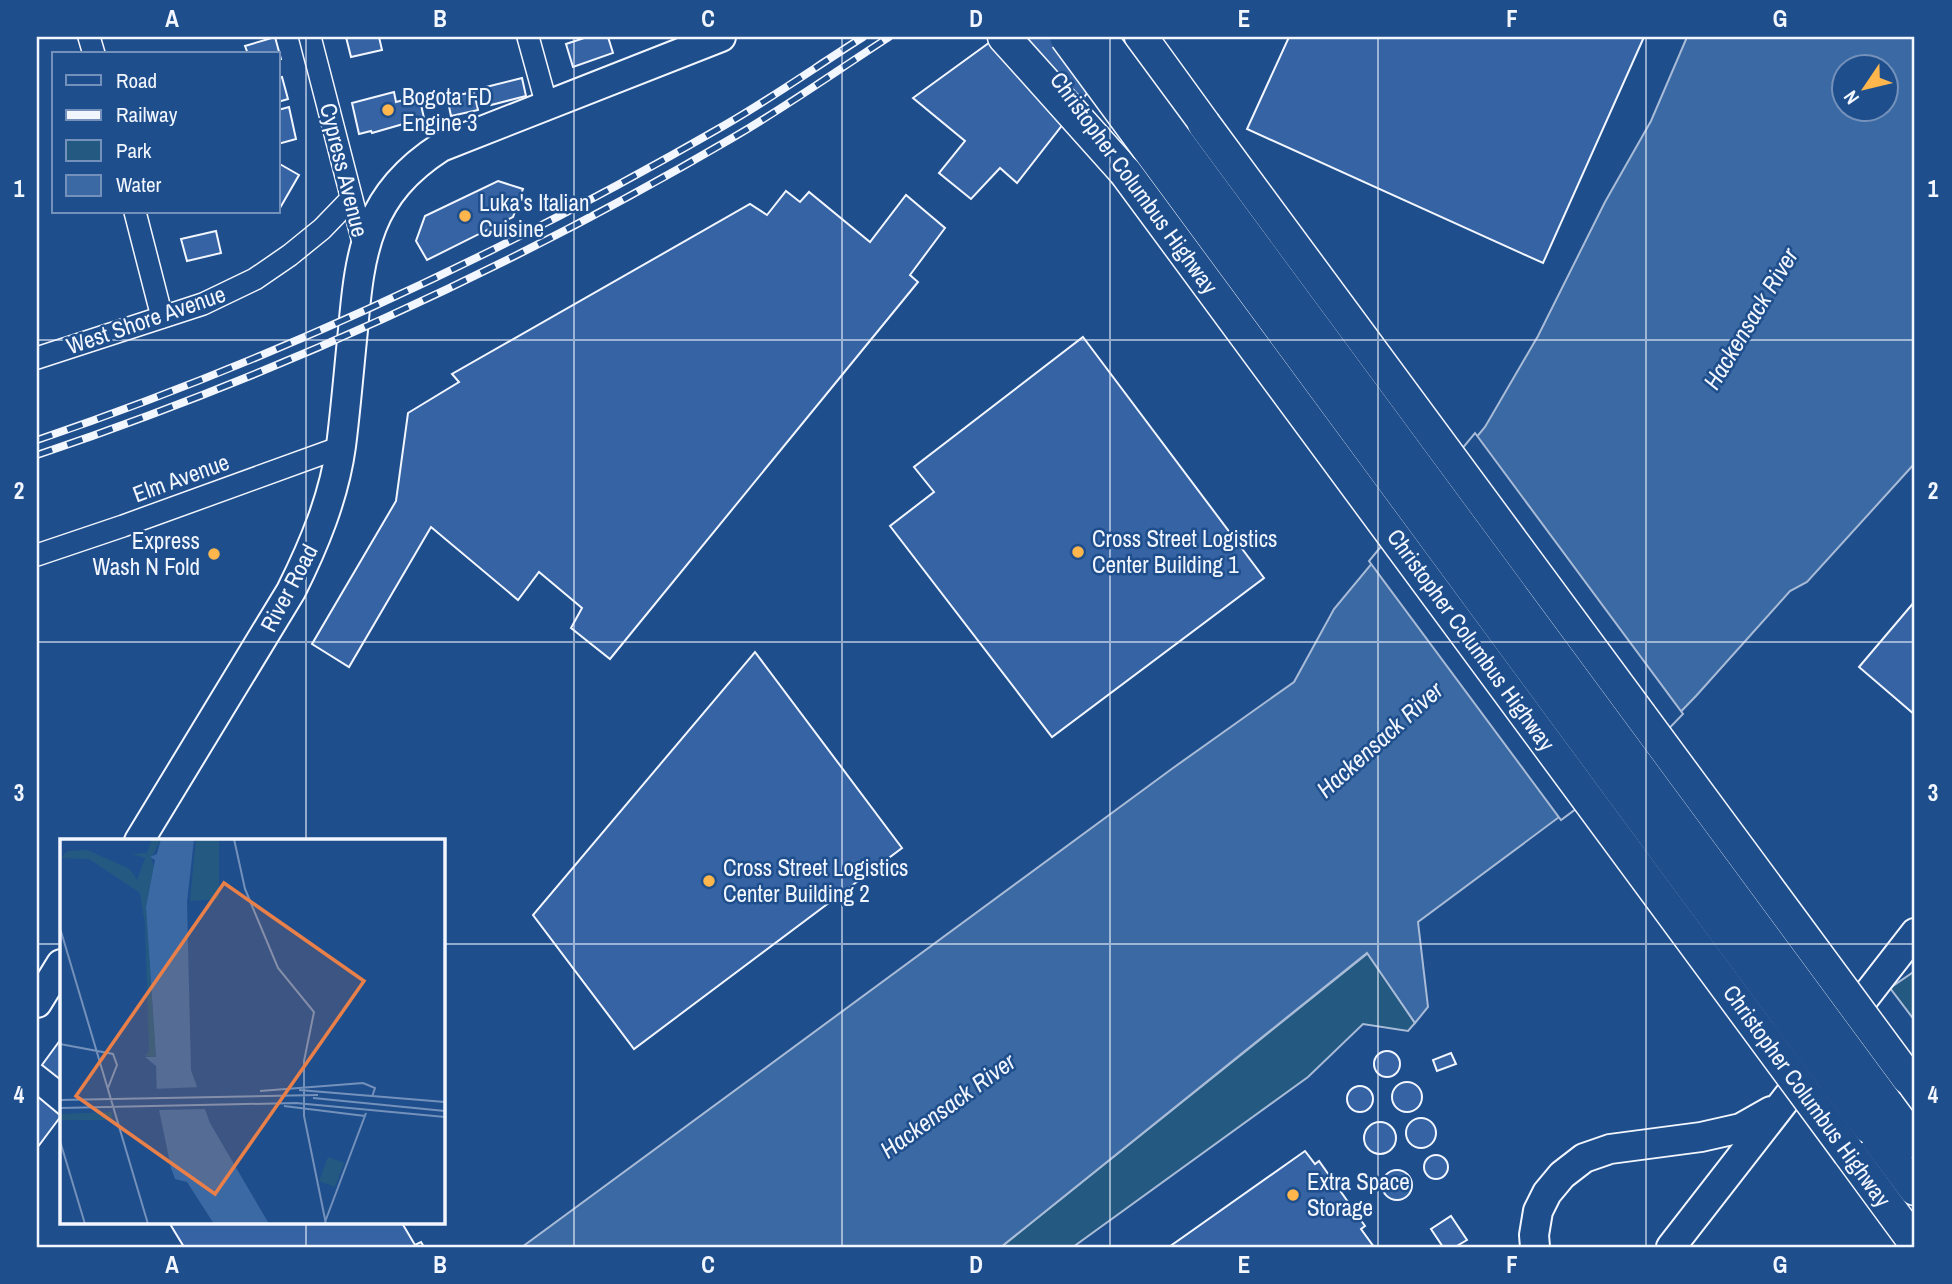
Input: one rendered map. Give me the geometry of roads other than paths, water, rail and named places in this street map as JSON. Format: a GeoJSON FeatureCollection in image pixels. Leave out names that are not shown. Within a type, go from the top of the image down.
{"type":"FeatureCollection","features":[{"type":"Feature","properties":{"kind":"highway"},"geometry":{"type":"LineString","coordinates":[[1004,37],[1125,172]]}},
{"type":"Feature","properties":{"kind":"highway","name":"Christopher Columbus Highway"},"geometry":{"type":"LineString","coordinates":[[1025,37],[1915,1243]]}},
{"type":"Feature","properties":{"kind":"highway","name":"Christopher Columbus Highway"},"geometry":{"type":"LineString","coordinates":[[1066,37],[1878,1115],[1915,1142]]}},
{"type":"Feature","properties":{"kind":"highway","name":"Christopher Columbus Highway"},"geometry":{"type":"LineString","coordinates":[[1100,37],[1878,1115],[1915,1189]]}},
{"type":"Feature","properties":{"kind":"highway"},"geometry":{"type":"LineString","coordinates":[[1141,37],[1912,1083]]}},
{"type":"Feature","properties":{"kind":"highway"},"geometry":{"type":"LineString","coordinates":[[1160,37],[1204,124]]}},
{"type":"Feature","properties":{"kind":"main road"},"geometry":{"type":"LineString","coordinates":[[364,246],[385,200],[416,164],[441,147],[721,37]]}},
{"type":"Feature","properties":{"kind":"main road","name":"Cypress Avenue"},"geometry":{"type":"LineString","coordinates":[[355,305],[364,246]]}},
{"type":"Feature","properties":{"kind":"main road","name":"River Road"},"geometry":{"type":"LineString","coordinates":[[140,839],[291,591],[309,556],[325,512],[341,447],[355,305]]}},
{"type":"Feature","properties":{"kind":"main road"},"geometry":{"type":"LineString","coordinates":[[1671,1247],[1915,933]]}},
{"type":"Feature","properties":{"kind":"main road"},"geometry":{"type":"LineString","coordinates":[[37,1003],[60,966]]}},
{"type":"Feature","properties":{"kind":"main road"},"geometry":{"type":"LineString","coordinates":[[1535,1247],[1534,1235],[1542,1202],[1562,1175],[1584,1157],[1610,1149],[1701,1137],[1741,1128],[1779,1106]]}},
{"type":"Feature","properties":{"kind":"street","name":"Cypress Avenue"},"geometry":{"type":"LineString","coordinates":[[310,37],[364,246]]}},
{"type":"Feature","properties":{"kind":"street"},"geometry":{"type":"LineString","coordinates":[[528,37],[547,106]]}},
{"type":"Feature","properties":{"kind":"street","name":"West Shore Avenue"},"geometry":{"type":"LineString","coordinates":[[37,358],[203,304],[255,279],[314,235],[351,199]]}},
{"type":"Feature","properties":{"kind":"street"},"geometry":{"type":"LineString","coordinates":[[136,214],[162,317]]}},
{"type":"Feature","properties":{"kind":"street","name":"Elm Avenue"},"geometry":{"type":"LineString","coordinates":[[44,552],[341,447]]}},
{"type":"Feature","properties":{"kind":"street"},"geometry":{"type":"LineString","coordinates":[[37,573],[44,552]]}},
{"type":"Feature","properties":{"kind":"water","name":"Hackensack River"},"geometry":{"type":"Polygon","coordinates":[[[1687,37],[1915,37],[1915,463],[1807,582],[1790,591],[1696,696],[1629,765],[1418,922],[1428,1007],[1415,1023],[1367,953],[1001,1247],[522,1247],[1294,682],[1334,609],[1485,427],[1538,336],[1605,202],[1651,121],[1687,37]]]}},
{"type":"Feature","properties":{"kind":"railway"},"geometry":{"type":"LineString","coordinates":[[37,440],[215,374],[302,338],[475,259],[725,125],[863,37]]}},
{"type":"Feature","properties":{"kind":"railway"},"geometry":{"type":"LineString","coordinates":[[37,455],[217,389],[305,353],[480,273],[566,230],[734,137],[889,37]]}},
{"type":"Feature","properties":{"kind":"place","name":"Bogota FD Engine 3"},"geometry":{"type":"Point","coordinates":[388,110]}},
{"type":"Feature","properties":{"kind":"place","name":"Luka's Italian Cuisine"},"geometry":{"type":"Point","coordinates":[465,216]}},
{"type":"Feature","properties":{"kind":"place","name":"Cross Street Logistics Center Building 1"},"geometry":{"type":"Point","coordinates":[1078,552]}},
{"type":"Feature","properties":{"kind":"place","name":"Express Wash N Fold"},"geometry":{"type":"Point","coordinates":[214,554]}},
{"type":"Feature","properties":{"kind":"place","name":"Cross Street Logistics Center Building 2"},"geometry":{"type":"Point","coordinates":[709,881]}},
{"type":"Feature","properties":{"kind":"place","name":"Extra Space Storage"},"geometry":{"type":"Point","coordinates":[1293,1195]}}]}
